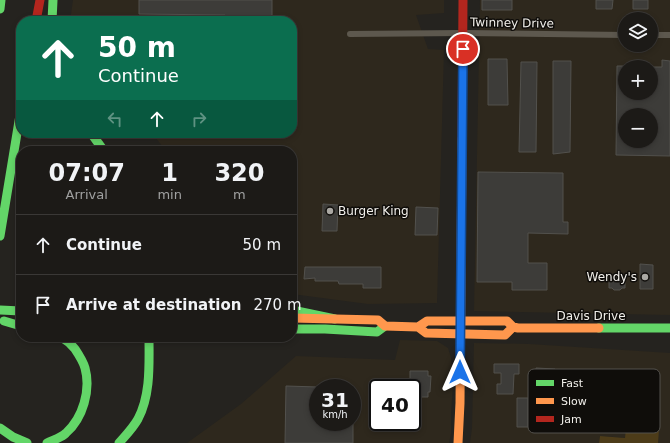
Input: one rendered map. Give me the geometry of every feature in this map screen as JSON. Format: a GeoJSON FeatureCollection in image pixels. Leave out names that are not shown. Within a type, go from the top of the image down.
{"type":"FeatureCollection","features":[{"type":"Feature","properties":{"kind":"main road"},"geometry":{"type":"LineString","coordinates":[[0,9],[1,0]]}},
{"type":"Feature","properties":{"kind":"main road"},"geometry":{"type":"LineString","coordinates":[[37,16],[40,0]]}},
{"type":"Feature","properties":{"kind":"main road"},"geometry":{"type":"LineString","coordinates":[[52,16],[53,0]]}},
{"type":"Feature","properties":{"kind":"main road"},"geometry":{"type":"LineString","coordinates":[[458,443],[461,334],[463,0]]}},
{"type":"Feature","properties":{"kind":"main road"},"geometry":{"type":"LineString","coordinates":[[0,236],[16,138]]}},
{"type":"Feature","properties":{"kind":"main road"},"geometry":{"type":"LineString","coordinates":[[0,310],[16,311]]}},
{"type":"Feature","properties":{"kind":"main road"},"geometry":{"type":"LineString","coordinates":[[297,311],[335,319]]}},
{"type":"Feature","properties":{"kind":"main road","name":"Davis Drive"},"geometry":{"type":"LineString","coordinates":[[297,318],[378,320],[385,326]]}},
{"type":"Feature","properties":{"kind":"main road","name":"Davis Drive"},"geometry":{"type":"LineString","coordinates":[[418,327],[427,321],[461,320],[507,321],[513,327],[670,328]]}},
{"type":"Feature","properties":{"kind":"main road"},"geometry":{"type":"LineString","coordinates":[[2,321],[16,322]]}},
{"type":"Feature","properties":{"kind":"main road"},"geometry":{"type":"LineString","coordinates":[[2,321],[16,325]]}},
{"type":"Feature","properties":{"kind":"main road","name":"Davis Drive"},"geometry":{"type":"LineString","coordinates":[[297,329],[377,332],[385,326],[418,327],[426,333],[505,335],[513,327]]}},
{"type":"Feature","properties":{"kind":"main road"},"geometry":{"type":"LineString","coordinates":[[47,443],[64,434],[75,420],[81,412],[86,392],[86,370],[78,353],[68,342]]}},
{"type":"Feature","properties":{"kind":"main road"},"geometry":{"type":"LineString","coordinates":[[119,443],[132,429],[139,417],[146,398],[150,342]]}},
{"type":"Feature","properties":{"kind":"main road"},"geometry":{"type":"LineString","coordinates":[[0,428],[9,436],[21,442],[27,443]]}},
{"type":"Feature","properties":{"kind":"street","name":"Twinney Drive"},"geometry":{"type":"LineString","coordinates":[[350,34],[463,33],[618,35]]}},
{"type":"Feature","properties":{"kind":"street"},"geometry":{"type":"LineString","coordinates":[[658,35],[670,36]]}},
{"type":"Feature","properties":{"kind":"shaded area"},"geometry":{"type":"Polygon","coordinates":[[[73,0],[444,0],[444,13],[416,15],[428,49],[444,50],[437,303],[368,304],[297,295],[297,146],[162,146],[156,138],[297,138],[297,16],[71,16],[73,0]]]}},
{"type":"Feature","properties":{"kind":"shaded area"},"geometry":{"type":"Polygon","coordinates":[[[480,0],[670,0],[670,315],[474,311],[480,0]]]}},
{"type":"Feature","properties":{"kind":"shaded area"},"geometry":{"type":"Polygon","coordinates":[[[400,340],[437,341],[448,348],[451,358],[453,385],[451,434],[449,443],[187,443],[241,404],[296,356],[395,360],[400,340]]]}},
{"type":"Feature","properties":{"kind":"shaded area"},"geometry":{"type":"Polygon","coordinates":[[[474,343],[529,344],[670,353],[670,443],[648,443],[640,433],[660,433],[660,369],[528,369],[528,433],[625,433],[625,438],[600,436],[599,443],[470,443],[472,428],[474,343]]]}},
{"type":"Feature","properties":{"kind":"shaded area"},"geometry":{"type":"Polygon","coordinates":[[[625,433],[659,433],[658,443],[599,443],[600,436],[625,438],[625,433]]]}},
{"type":"Feature","properties":{"kind":"building"},"geometry":{"type":"Polygon","coordinates":[[[139,0],[272,0],[272,16],[139,14],[139,0]]]}},
{"type":"Feature","properties":{"kind":"building"},"geometry":{"type":"Polygon","coordinates":[[[482,0],[512,0],[512,10],[482,10],[482,0]]]}},
{"type":"Feature","properties":{"kind":"building"},"geometry":{"type":"Polygon","coordinates":[[[596,0],[613,0],[612,9],[596,9],[596,0]]]}},
{"type":"Feature","properties":{"kind":"building"},"geometry":{"type":"Polygon","coordinates":[[[633,0],[648,0],[648,9],[633,9],[633,0]]]}},
{"type":"Feature","properties":{"kind":"building"},"geometry":{"type":"Polygon","coordinates":[[[488,59],[507,59],[508,105],[488,105],[488,59]]]}},
{"type":"Feature","properties":{"kind":"building"},"geometry":{"type":"Polygon","coordinates":[[[662,60],[670,61],[670,156],[616,155],[617,66],[618,100],[658,100],[658,67],[662,67],[662,60]]]}},
{"type":"Feature","properties":{"kind":"building"},"geometry":{"type":"Polygon","coordinates":[[[553,61],[571,61],[570,152],[553,154],[553,61]]]}},
{"type":"Feature","properties":{"kind":"building"},"geometry":{"type":"Polygon","coordinates":[[[521,62],[537,62],[536,152],[519,152],[521,62]]]}},
{"type":"Feature","properties":{"kind":"building"},"geometry":{"type":"Polygon","coordinates":[[[478,172],[563,173],[563,222],[568,222],[568,234],[528,233],[528,263],[547,263],[547,290],[512,290],[512,282],[477,282],[478,172]]]}},
{"type":"Feature","properties":{"kind":"building"},"geometry":{"type":"Polygon","coordinates":[[[323,204],[338,205],[337,231],[322,231],[323,204]]]}},
{"type":"Feature","properties":{"kind":"building"},"geometry":{"type":"Polygon","coordinates":[[[416,207],[438,208],[437,235],[415,235],[416,207]]]}},
{"type":"Feature","properties":{"kind":"building","name":"Wendy's"},"geometry":{"type":"Polygon","coordinates":[[[640,264],[653,265],[653,289],[640,289],[640,264]]]}},
{"type":"Feature","properties":{"kind":"building"},"geometry":{"type":"Polygon","coordinates":[[[305,267],[381,267],[381,288],[363,288],[363,284],[339,284],[338,281],[315,281],[315,278],[304,279],[305,267]]]}},
{"type":"Feature","properties":{"kind":"building"},"geometry":{"type":"Polygon","coordinates":[[[614,275],[621,275],[621,282],[625,282],[625,288],[614,290],[609,288],[609,282],[613,282],[614,275]]]}},
{"type":"Feature","properties":{"kind":"building"},"geometry":{"type":"Polygon","coordinates":[[[494,364],[519,364],[519,374],[514,374],[513,394],[497,394],[497,384],[501,384],[501,373],[494,373],[494,364]]]}},
{"type":"Feature","properties":{"kind":"building"},"geometry":{"type":"Polygon","coordinates":[[[410,371],[428,371],[428,376],[431,376],[430,392],[428,392],[428,397],[421,397],[421,379],[410,379],[410,371]]]}},
{"type":"Feature","properties":{"kind":"building"},"geometry":{"type":"Polygon","coordinates":[[[286,386],[309,387],[309,431],[353,431],[353,443],[285,443],[286,386]]]}},
{"type":"Feature","properties":{"kind":"building"},"geometry":{"type":"Polygon","coordinates":[[[517,398],[528,398],[528,427],[517,427],[517,398]]]}},
{"type":"Feature","properties":{"kind":"traffic: fast"},"geometry":{"type":"LineString","coordinates":[[0,9],[1,0]]}},
{"type":"Feature","properties":{"kind":"traffic: fast"},"geometry":{"type":"LineString","coordinates":[[52,16],[53,0]]}},
{"type":"Feature","properties":{"kind":"traffic: fast"},"geometry":{"type":"LineString","coordinates":[[0,236],[16,138]]}},
{"type":"Feature","properties":{"kind":"traffic: fast"},"geometry":{"type":"LineString","coordinates":[[95,138],[100,146]]}},
{"type":"Feature","properties":{"kind":"traffic: fast"},"geometry":{"type":"LineString","coordinates":[[0,310],[16,311]]}},
{"type":"Feature","properties":{"kind":"traffic: fast"},"geometry":{"type":"LineString","coordinates":[[297,311],[335,319]]}},
{"type":"Feature","properties":{"kind":"traffic: fast"},"geometry":{"type":"LineString","coordinates":[[4,321],[16,325]]}},
{"type":"Feature","properties":{"kind":"traffic: fast"},"geometry":{"type":"LineString","coordinates":[[297,329],[377,332],[385,326]]}},
{"type":"Feature","properties":{"kind":"traffic: fast"},"geometry":{"type":"LineString","coordinates":[[599,328],[670,328]]}},
{"type":"Feature","properties":{"kind":"traffic: fast"},"geometry":{"type":"LineString","coordinates":[[47,443],[62,436],[72,427],[81,412],[86,394],[87,376],[85,368],[79,356],[68,342]]}},
{"type":"Feature","properties":{"kind":"traffic: fast"},"geometry":{"type":"LineString","coordinates":[[119,443],[138,419],[145,399],[148,379],[149,342]]}},
{"type":"Feature","properties":{"kind":"traffic: fast"},"geometry":{"type":"LineString","coordinates":[[0,428],[13,437],[27,443]]}},
{"type":"Feature","properties":{"kind":"traffic: slow"},"geometry":{"type":"LineString","coordinates":[[458,443],[460,403],[462,139]]}},
{"type":"Feature","properties":{"kind":"traffic: slow"},"geometry":{"type":"LineString","coordinates":[[297,318],[378,320],[385,326],[418,327],[426,333],[505,335],[513,327]]}},
{"type":"Feature","properties":{"kind":"traffic: slow"},"geometry":{"type":"LineString","coordinates":[[418,327],[427,321],[507,321],[513,327],[518,328],[599,328]]}},
{"type":"Feature","properties":{"kind":"traffic: jam"},"geometry":{"type":"LineString","coordinates":[[37,16],[40,0]]}},
{"type":"Feature","properties":{"kind":"traffic: jam"},"geometry":{"type":"LineString","coordinates":[[462,139],[463,0]]}},
{"type":"Feature","properties":{"kind":"place","name":"Burger King"},"geometry":{"type":"Point","coordinates":[330,211]}},
{"type":"Feature","properties":{"kind":"place","name":"Wendy's"},"geometry":{"type":"Point","coordinates":[645,277]}},
{"type":"Feature","properties":{"kind":"route"},"geometry":{"type":"LineString","coordinates":[[460,372],[463,49]]}}]}
